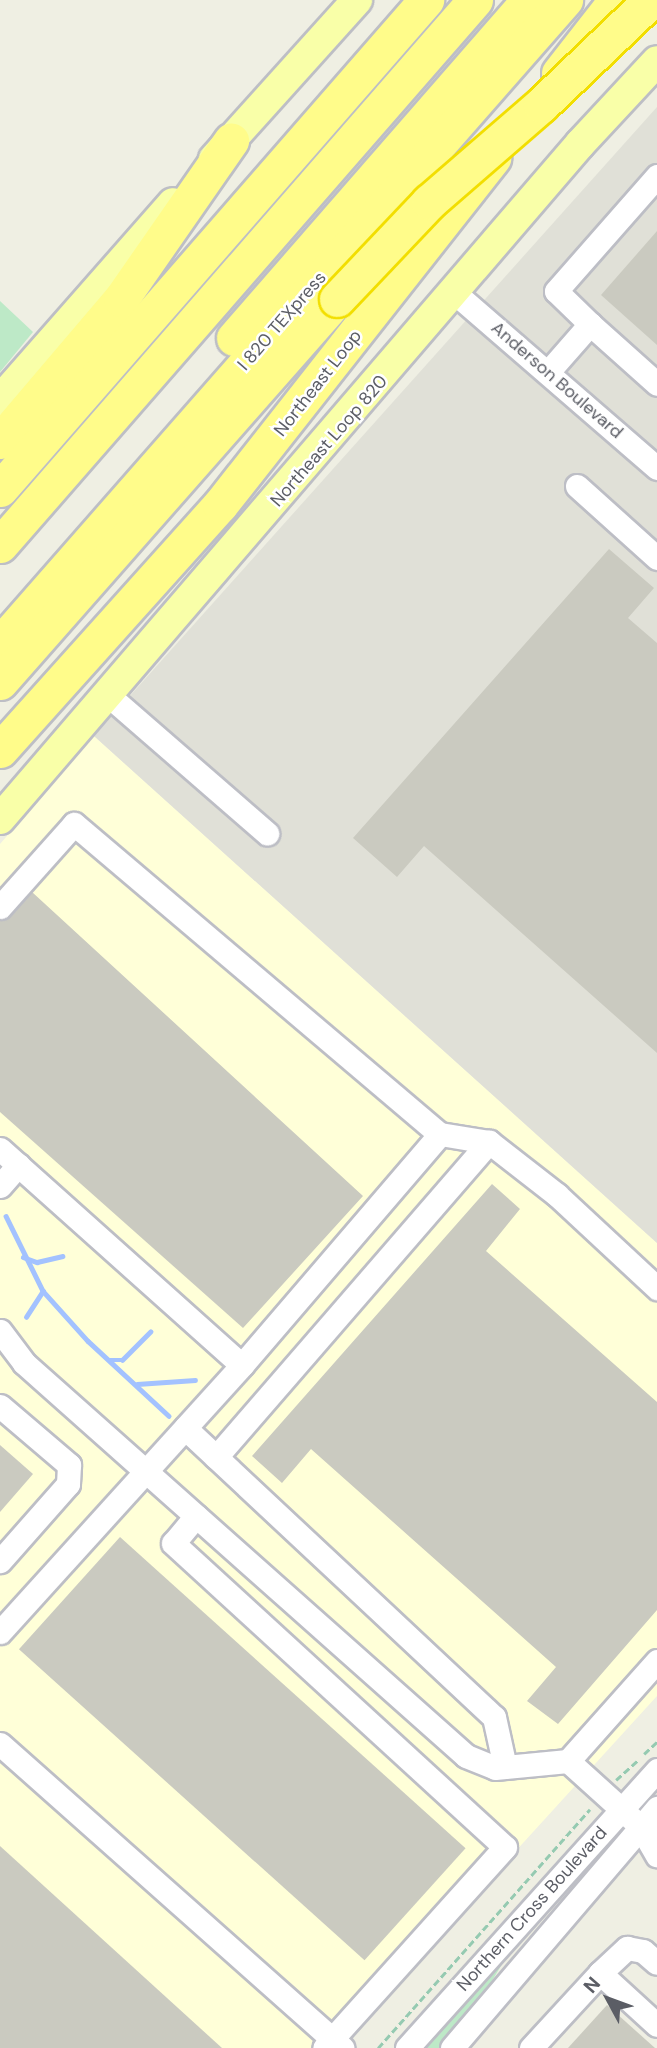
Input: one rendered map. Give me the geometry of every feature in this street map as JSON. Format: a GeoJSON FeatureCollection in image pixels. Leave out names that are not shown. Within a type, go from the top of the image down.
{"type":"FeatureCollection","features":[{"type":"Feature","properties":{"kind":"highway"},"geometry":{"type":"LineString","coordinates":[[0,489],[426,0]]}},
{"type":"Feature","properties":{"kind":"highway"},"geometry":{"type":"LineString","coordinates":[[0,545],[475,0]]}},
{"type":"Feature","properties":{"kind":"highway","name":"I 820 TEXpress"},"geometry":{"type":"LineString","coordinates":[[0,607],[529,0]]}},
{"type":"Feature","properties":{"kind":"highway","name":"I 820 TEXpress"},"geometry":{"type":"LineString","coordinates":[[0,644],[565,0]]}},
{"type":"Feature","properties":{"kind":"highway","name":"Northeast Loop"},"geometry":{"type":"LineString","coordinates":[[0,750],[220,505],[616,0]]}},
{"type":"Feature","properties":{"kind":"highway"},"geometry":{"type":"LineString","coordinates":[[0,682],[337,299],[429,202],[541,105],[651,0]]}},
{"type":"Feature","properties":{"kind":"highway"},"geometry":{"type":"LineString","coordinates":[[0,440],[121,299],[231,141]]}},
{"type":"Feature","properties":{"kind":"main road"},"geometry":{"type":"LineString","coordinates":[[0,400],[357,0]]}},
{"type":"Feature","properties":{"kind":"main road"},"geometry":{"type":"LineString","coordinates":[[580,144],[657,38]]}},
{"type":"Feature","properties":{"kind":"main road","name":"Northeast Loop 820"},"geometry":{"type":"LineString","coordinates":[[0,819],[456,294],[580,144],[657,61]]}},
{"type":"Feature","properties":{"kind":"street"},"geometry":{"type":"LineString","coordinates":[[657,176],[556,291],[657,384]]}},
{"type":"Feature","properties":{"kind":"street","name":"Anderson Boulevard"},"geometry":{"type":"LineString","coordinates":[[456,294],[657,468]]}},
{"type":"Feature","properties":{"kind":"street"},"geometry":{"type":"LineString","coordinates":[[548,372],[590,324]]}},
{"type":"Feature","properties":{"kind":"street"},"geometry":{"type":"LineString","coordinates":[[577,486],[657,558]]}},
{"type":"Feature","properties":{"kind":"street"},"geometry":{"type":"LineString","coordinates":[[108,695],[267,833]]}},
{"type":"Feature","properties":{"kind":"street"},"geometry":{"type":"LineString","coordinates":[[0,907],[74,824],[440,1135],[489,1142],[557,1195],[657,1287]]}},
{"type":"Feature","properties":{"kind":"street"},"geometry":{"type":"LineString","coordinates":[[1,1627],[242,1365],[440,1135]]}},
{"type":"Feature","properties":{"kind":"street"},"geometry":{"type":"LineString","coordinates":[[216,1457],[489,1142]]}},
{"type":"Feature","properties":{"kind":"street"},"geometry":{"type":"LineString","coordinates":[[0,1149],[242,1365]]}},
{"type":"Feature","properties":{"kind":"street"},"geometry":{"type":"LineString","coordinates":[[0,1186],[18,1165]]}},
{"type":"Feature","properties":{"kind":"street"},"geometry":{"type":"LineString","coordinates":[[3,1344],[466,1756],[495,1768],[568,1761],[657,1661]]}},
{"type":"Feature","properties":{"kind":"street"},"geometry":{"type":"LineString","coordinates":[[0,1406],[69,1465],[68,1484],[0,1561]]}},
{"type":"Feature","properties":{"kind":"street"},"geometry":{"type":"LineString","coordinates":[[185,1428],[494,1717],[505,1767]]}},
{"type":"Feature","properties":{"kind":"street"},"geometry":{"type":"LineString","coordinates":[[0,1744],[333,2045],[505,1847],[173,1543],[196,1516]]}},
{"type":"Feature","properties":{"kind":"street"},"geometry":{"type":"LineString","coordinates":[[568,1761],[621,1810],[649,1829],[657,1855]]}},
{"type":"Feature","properties":{"kind":"street","name":"Northern Cross Boulevard"},"geometry":{"type":"LineString","coordinates":[[407,2048],[657,1770]]}},
{"type":"Feature","properties":{"kind":"street","name":"Northern Cross Boulevard"},"geometry":{"type":"LineString","coordinates":[[452,2048],[649,1829],[657,1808]]}},
{"type":"Feature","properties":{"kind":"street"},"geometry":{"type":"LineString","coordinates":[[531,2048],[600,1973],[627,1948],[638,1948],[657,1963]]}},
{"type":"Feature","properties":{"kind":"street"},"geometry":{"type":"LineString","coordinates":[[600,1973],[657,2025]]}},
{"type":"Feature","properties":{"kind":"path"},"geometry":{"type":"LineString","coordinates":[[379,2048],[604,1794],[657,1742]]}},
{"type":"Feature","properties":{"kind":"shaded area"},"geometry":{"type":"Polygon","coordinates":[[[657,107],[657,1243],[94,736],[657,107]]]}},
{"type":"Feature","properties":{"kind":"shaded area"},"geometry":{"type":"Polygon","coordinates":[[[0,301],[33,332],[0,372],[0,301]]]}},
{"type":"Feature","properties":{"kind":"shaded area"},"geometry":{"type":"Polygon","coordinates":[[[94,736],[657,1243],[657,1696],[336,2048],[0,2048],[0,844],[94,736]]]}},
{"type":"Feature","properties":{"kind":"shaded area"},"geometry":{"type":"Polygon","coordinates":[[[516,1941],[487,1989],[440,2048],[421,2048],[516,1941]]]}},
{"type":"Feature","properties":{"kind":"building"},"geometry":{"type":"Polygon","coordinates":[[[657,231],[657,345],[601,295],[657,231]]]}},
{"type":"Feature","properties":{"kind":"building"},"geometry":{"type":"Polygon","coordinates":[[[609,549],[654,588],[628,618],[657,643],[657,1053],[424,846],[397,877],[353,838],[609,549]]]}},
{"type":"Feature","properties":{"kind":"building"},"geometry":{"type":"Polygon","coordinates":[[[32,892],[363,1196],[243,1328],[0,1112],[0,921],[10,916],[32,892]]]}},
{"type":"Feature","properties":{"kind":"building"},"geometry":{"type":"Polygon","coordinates":[[[492,1184],[520,1209],[486,1251],[657,1402],[657,1610],[558,1724],[527,1701],[556,1667],[311,1449],[282,1483],[252,1456],[492,1184]]]}},
{"type":"Feature","properties":{"kind":"building"},"geometry":{"type":"Polygon","coordinates":[[[0,1445],[33,1474],[0,1512],[0,1445]]]}},
{"type":"Feature","properties":{"kind":"building"},"geometry":{"type":"Polygon","coordinates":[[[120,1537],[466,1848],[365,1960],[19,1649],[120,1537]]]}},
{"type":"Feature","properties":{"kind":"building"},"geometry":{"type":"Polygon","coordinates":[[[0,1846],[222,2048],[0,2048],[0,1846]]]}},
{"type":"Feature","properties":{"kind":"building"},"geometry":{"type":"Polygon","coordinates":[[[607,2005],[655,2048],[568,2048],[607,2005]]]}},
{"type":"Feature","properties":{"kind":"waterway"},"geometry":{"type":"LineString","coordinates":[[6,1216],[43,1291],[88,1341],[169,1416]]}},
{"type":"Feature","properties":{"kind":"waterway"},"geometry":{"type":"LineString","coordinates":[[23,1257],[37,1262],[62,1256]]}},
{"type":"Feature","properties":{"kind":"waterway"},"geometry":{"type":"LineString","coordinates":[[26,1317],[43,1291]]}},
{"type":"Feature","properties":{"kind":"waterway"},"geometry":{"type":"LineString","coordinates":[[110,1360],[122,1360],[150,1332]]}},
{"type":"Feature","properties":{"kind":"waterway"},"geometry":{"type":"LineString","coordinates":[[137,1384],[195,1380]]}}]}
